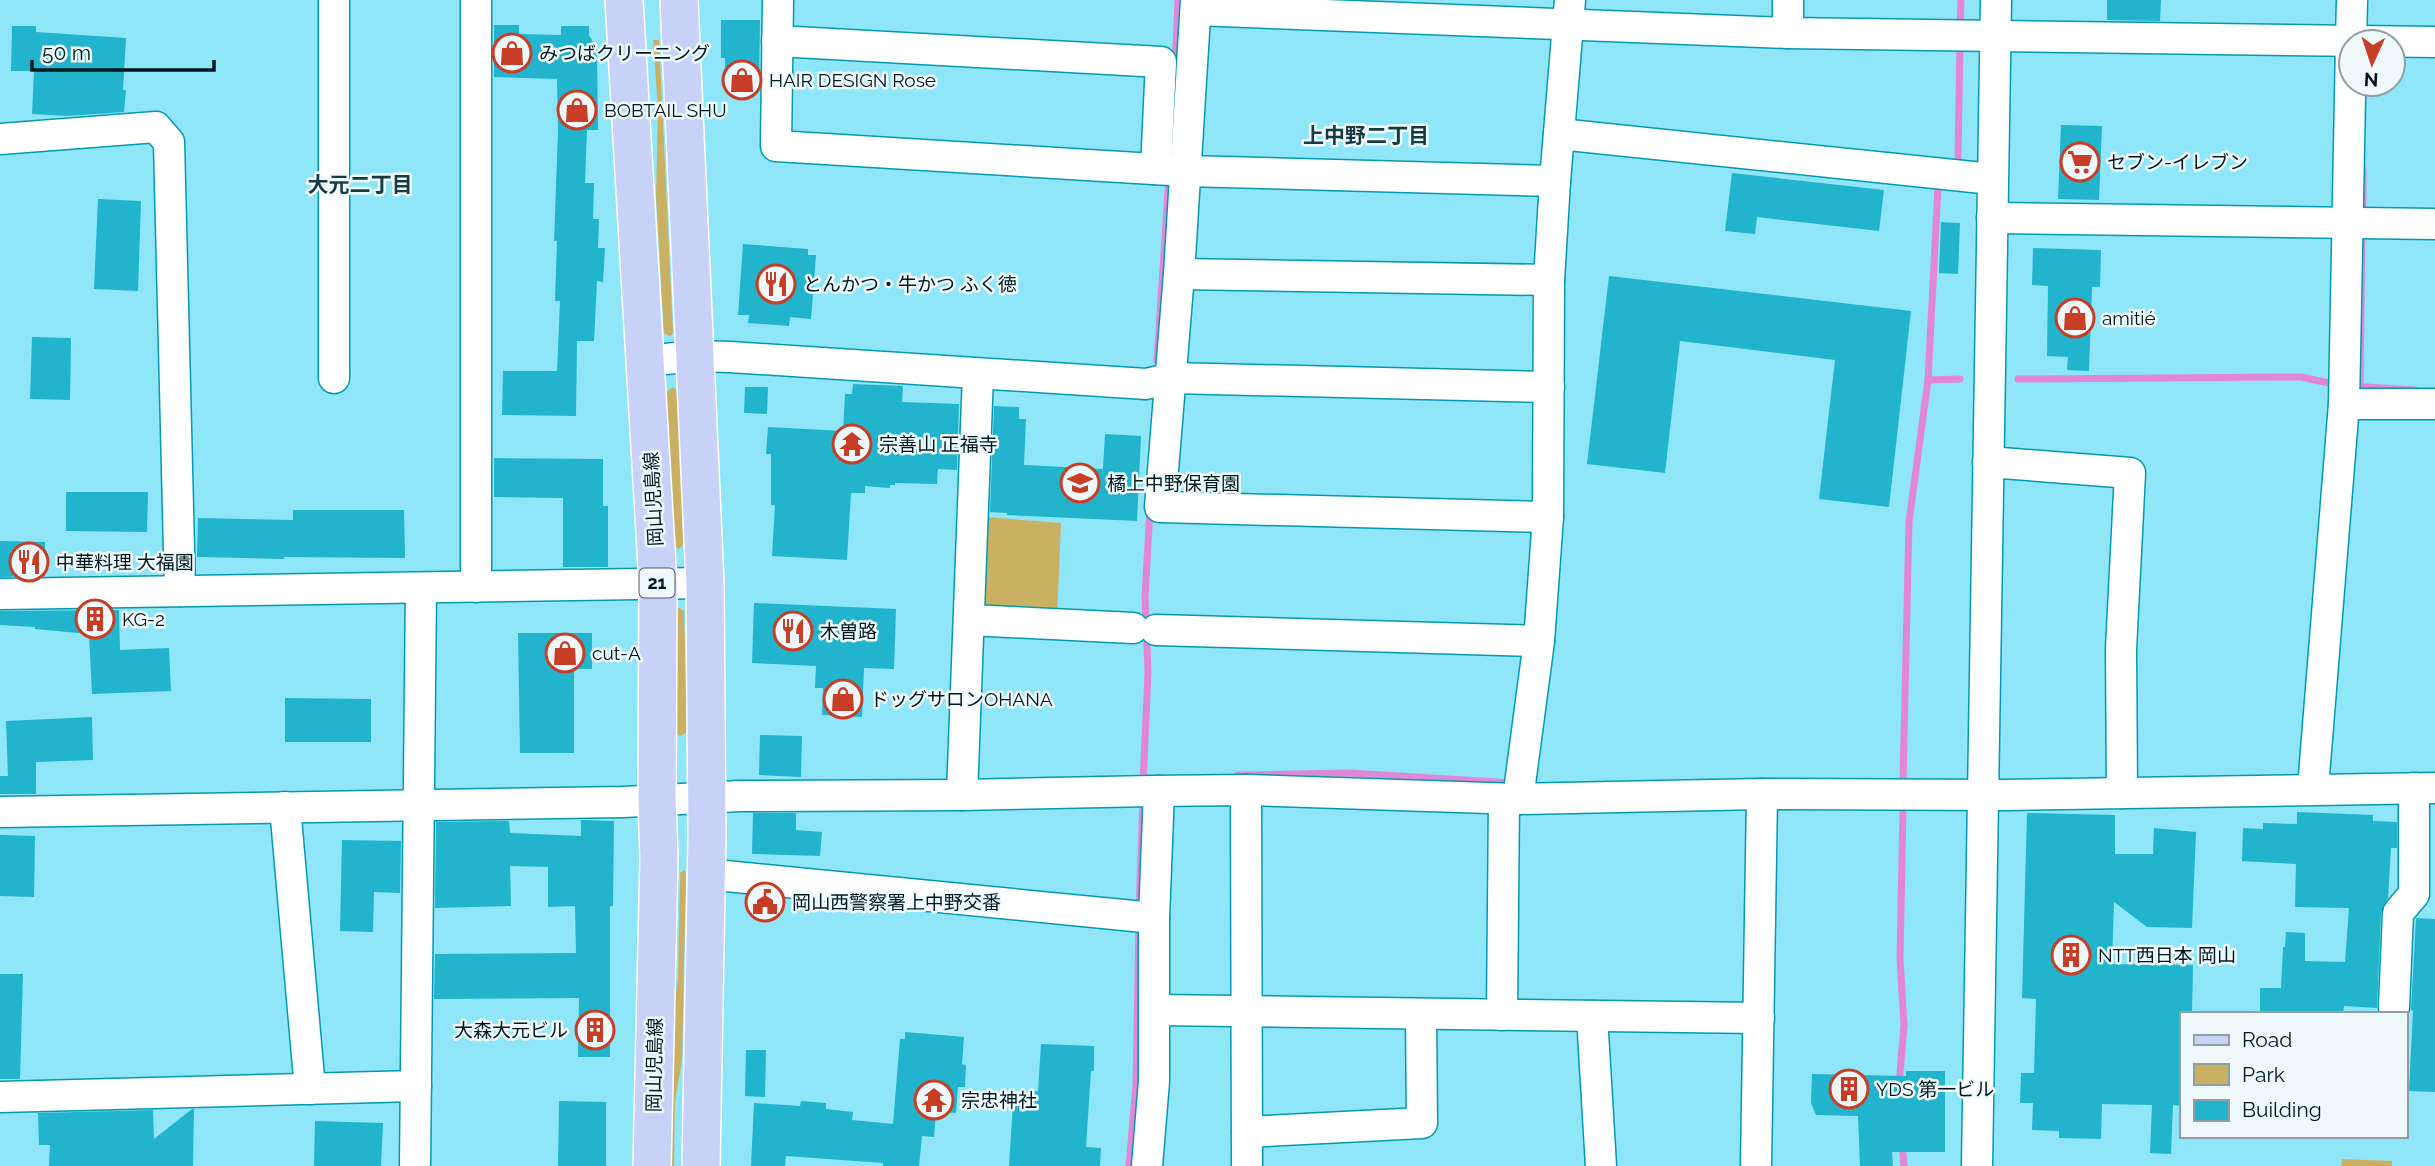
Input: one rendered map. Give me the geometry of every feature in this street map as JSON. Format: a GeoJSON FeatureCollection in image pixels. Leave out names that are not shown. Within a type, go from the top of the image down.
{"type":"FeatureCollection","features":[{"type":"Feature","properties":{"kind":"main road","name":"岡山児島線"},"geometry":{"type":"LineString","coordinates":[[624,0],[657,584],[659,870],[652,1166]]}},
{"type":"Feature","properties":{"kind":"main road"},"geometry":{"type":"LineString","coordinates":[[679,0],[705,583],[706,797],[701,1166]]}},
{"type":"Feature","properties":{"kind":"street"},"geometry":{"type":"LineString","coordinates":[[334,0],[334,378]]}},
{"type":"Feature","properties":{"kind":"street"},"geometry":{"type":"LineString","coordinates":[[475,587],[476,0]]}},
{"type":"Feature","properties":{"kind":"street"},"geometry":{"type":"LineString","coordinates":[[778,0],[776,146],[1171,170],[1555,181]]}},
{"type":"Feature","properties":{"kind":"street"},"geometry":{"type":"LineString","coordinates":[[1788,0],[1788,33]]}},
{"type":"Feature","properties":{"kind":"street"},"geometry":{"type":"LineString","coordinates":[[1978,1166],[1992,179],[1972,35],[1996,0]]}},
{"type":"Feature","properties":{"kind":"street"},"geometry":{"type":"LineString","coordinates":[[2351,0],[2351,28]]}},
{"type":"Feature","properties":{"kind":"street"},"geometry":{"type":"LineString","coordinates":[[1171,170],[1196,5],[1569,12],[1788,33],[2337,42]]}},
{"type":"Feature","properties":{"kind":"street"},"geometry":{"type":"LineString","coordinates":[[1502,1015],[1515,792],[1539,641],[1548,517],[1549,281],[1569,12]]}},
{"type":"Feature","properties":{"kind":"street"},"geometry":{"type":"LineString","coordinates":[[777,41],[1161,62],[1179,274],[1161,381]]}},
{"type":"Feature","properties":{"kind":"street"},"geometry":{"type":"LineString","coordinates":[[2407,42],[2435,42]]}},
{"type":"Feature","properties":{"kind":"street"},"geometry":{"type":"LineString","coordinates":[[2313,788],[2357,223],[2353,98]]}},
{"type":"Feature","properties":{"kind":"street"},"geometry":{"type":"LineString","coordinates":[[0,139],[156,127],[169,142],[180,592]]}},
{"type":"Feature","properties":{"kind":"street"},"geometry":{"type":"LineString","coordinates":[[1559,134],[1992,179]]}},
{"type":"Feature","properties":{"kind":"street"},"geometry":{"type":"LineString","coordinates":[[1992,218],[2435,224]]}},
{"type":"Feature","properties":{"kind":"street"},"geometry":{"type":"LineString","coordinates":[[1179,274],[1549,281]]}},
{"type":"Feature","properties":{"kind":"street"},"geometry":{"type":"LineString","coordinates":[[646,361],[695,356],[730,357],[978,374],[1161,381],[1549,387]]}},
{"type":"Feature","properties":{"kind":"street"},"geometry":{"type":"LineString","coordinates":[[962,795],[978,374]]}},
{"type":"Feature","properties":{"kind":"street"},"geometry":{"type":"LineString","coordinates":[[1161,381],[1168,388],[1160,507],[1548,517]]}},
{"type":"Feature","properties":{"kind":"street"},"geometry":{"type":"LineString","coordinates":[[2345,392],[2435,404]]}},
{"type":"Feature","properties":{"kind":"street"},"geometry":{"type":"LineString","coordinates":[[1988,462],[2130,473],[2121,649],[2122,793]]}},
{"type":"Feature","properties":{"kind":"street"},"geometry":{"type":"LineString","coordinates":[[0,594],[705,583]]}},
{"type":"Feature","properties":{"kind":"street"},"geometry":{"type":"LineString","coordinates":[[415,1166],[421,587]]}},
{"type":"Feature","properties":{"kind":"street"},"geometry":{"type":"LineString","coordinates":[[969,620],[1144,629],[1539,641]]}},
{"type":"Feature","properties":{"kind":"street"},"geometry":{"type":"LineString","coordinates":[[0,812],[706,797],[1246,790],[1982,794],[2425,788],[2425,897],[2398,913],[2393,1007]]}},
{"type":"Feature","properties":{"kind":"street"},"geometry":{"type":"LineString","coordinates":[[1246,790],[1247,1166]]}},
{"type":"Feature","properties":{"kind":"street"},"geometry":{"type":"LineString","coordinates":[[1147,1166],[1156,1010],[1144,917],[1149,791]]}},
{"type":"Feature","properties":{"kind":"street"},"geometry":{"type":"LineString","coordinates":[[1756,1166],[1762,794]]}},
{"type":"Feature","properties":{"kind":"street"},"geometry":{"type":"LineString","coordinates":[[285,807],[310,1089]]}},
{"type":"Feature","properties":{"kind":"street"},"geometry":{"type":"LineString","coordinates":[[705,874],[1144,917]]}},
{"type":"Feature","properties":{"kind":"street"},"geometry":{"type":"LineString","coordinates":[[1156,1010],[1759,1018]]}},
{"type":"Feature","properties":{"kind":"street"},"geometry":{"type":"LineString","coordinates":[[1247,1132],[1422,1123],[1421,1014]]}},
{"type":"Feature","properties":{"kind":"street"},"geometry":{"type":"LineString","coordinates":[[1592,1016],[1601,1166]]}},
{"type":"Feature","properties":{"kind":"street"},"geometry":{"type":"LineString","coordinates":[[0,1097],[416,1086]]}},
{"type":"Feature","properties":{"kind":"green space"},"geometry":{"type":"Polygon","coordinates":[[[653,40],[659,40],[673,333],[670,336],[664,333],[656,196],[658,109],[653,40]]]}},
{"type":"Feature","properties":{"kind":"green space"},"geometry":{"type":"Polygon","coordinates":[[[673,387],[678,392],[684,544],[679,549],[672,545],[666,392],[673,387]]]}},
{"type":"Feature","properties":{"kind":"green space"},"geometry":{"type":"Polygon","coordinates":[[[985,517],[1061,523],[1057,619],[980,612],[985,517]]]}},
{"type":"Feature","properties":{"kind":"green space"},"geometry":{"type":"Polygon","coordinates":[[[676,609],[684,611],[687,730],[680,736],[675,734],[676,609]]]}},
{"type":"Feature","properties":{"kind":"green space"},"geometry":{"type":"Polygon","coordinates":[[[684,870],[682,1060],[675,1101],[674,1166],[668,1166],[671,1020],[678,979],[680,873],[684,870]]]}},
{"type":"Feature","properties":{"kind":"green space"},"geometry":{"type":"Polygon","coordinates":[[[2342,1159],[2392,1161],[2392,1166],[2341,1166],[2342,1159]]]}},
{"type":"Feature","properties":{"kind":"building"},"geometry":{"type":"Polygon","coordinates":[[[2107,0],[2161,0],[2160,21],[2107,20],[2107,0]]]}},
{"type":"Feature","properties":{"kind":"building"},"geometry":{"type":"Polygon","coordinates":[[[721,20],[760,20],[759,91],[725,91],[725,58],[721,58],[721,20]]]}},
{"type":"Feature","properties":{"kind":"building"},"geometry":{"type":"Polygon","coordinates":[[[494,25],[519,25],[519,34],[561,35],[561,26],[589,26],[589,35],[597,49],[598,130],[587,130],[585,183],[594,183],[593,219],[599,219],[598,248],[605,248],[603,282],[597,281],[594,341],[577,341],[576,416],[502,415],[503,371],[557,371],[560,301],[555,301],[557,241],[554,241],[557,79],[494,77],[494,25]]]}},
{"type":"Feature","properties":{"kind":"building"},"geometry":{"type":"Polygon","coordinates":[[[12,26],[36,26],[36,32],[126,38],[124,112],[67,116],[32,114],[34,71],[11,71],[12,26]]]}},
{"type":"Feature","properties":{"kind":"building","name":"セブン-イレブン"},"geometry":{"type":"Polygon","coordinates":[[[2061,125],[2102,126],[2099,200],[2058,199],[2061,125]]]}},
{"type":"Feature","properties":{"kind":"building"},"geometry":{"type":"Polygon","coordinates":[[[1732,173],[1884,190],[1879,231],[1757,217],[1755,234],[1725,231],[1732,173]]]}},
{"type":"Feature","properties":{"kind":"building"},"geometry":{"type":"Polygon","coordinates":[[[98,199],[141,201],[138,291],[94,289],[98,199]]]}},
{"type":"Feature","properties":{"kind":"building"},"geometry":{"type":"Polygon","coordinates":[[[1941,222],[1960,223],[1958,274],[1939,273],[1941,222]]]}},
{"type":"Feature","properties":{"kind":"building"},"geometry":{"type":"Polygon","coordinates":[[[743,244],[808,249],[808,255],[816,255],[811,319],[790,317],[789,326],[748,323],[749,315],[738,315],[743,244]]]}},
{"type":"Feature","properties":{"kind":"building"},"geometry":{"type":"Polygon","coordinates":[[[2033,248],[2101,250],[2100,287],[2092,287],[2089,371],[2067,370],[2068,357],[2047,356],[2048,286],[2032,285],[2033,248]]]}},
{"type":"Feature","properties":{"kind":"building"},"geometry":{"type":"Polygon","coordinates":[[[1609,276],[1911,311],[1889,507],[1819,499],[1835,360],[1680,341],[1665,473],[1587,464],[1609,276]]]}},
{"type":"Feature","properties":{"kind":"building"},"geometry":{"type":"Polygon","coordinates":[[[32,337],[71,338],[70,400],[30,399],[32,337]]]}},
{"type":"Feature","properties":{"kind":"building"},"geometry":{"type":"Polygon","coordinates":[[[853,384],[903,386],[902,402],[959,404],[957,470],[938,469],[937,484],[895,483],[890,485],[890,488],[865,486],[865,493],[851,493],[847,560],[772,556],[775,505],[771,505],[771,454],[766,454],[768,427],[843,431],[845,394],[852,394],[853,384]]]}},
{"type":"Feature","properties":{"kind":"building"},"geometry":{"type":"Polygon","coordinates":[[[745,387],[768,387],[767,414],[744,413],[745,387]]]}},
{"type":"Feature","properties":{"kind":"building"},"geometry":{"type":"Polygon","coordinates":[[[994,406],[1019,407],[1019,419],[1026,419],[1024,465],[1103,469],[1105,434],[1141,436],[1137,521],[990,512],[994,406]]]}},
{"type":"Feature","properties":{"kind":"building"},"geometry":{"type":"Polygon","coordinates":[[[494,458],[603,459],[603,506],[608,506],[608,567],[563,567],[563,498],[494,497],[494,458]]]}},
{"type":"Feature","properties":{"kind":"building"},"geometry":{"type":"Polygon","coordinates":[[[66,492],[148,492],[147,532],[66,531],[66,492]]]}},
{"type":"Feature","properties":{"kind":"building"},"geometry":{"type":"Polygon","coordinates":[[[293,510],[404,510],[405,558],[197,557],[198,518],[293,520],[293,510]]]}},
{"type":"Feature","properties":{"kind":"building"},"geometry":{"type":"Polygon","coordinates":[[[0,541],[45,542],[45,576],[0,577],[0,541]]]}},
{"type":"Feature","properties":{"kind":"building"},"geometry":{"type":"Polygon","coordinates":[[[754,603],[896,609],[894,669],[864,668],[862,717],[822,715],[823,688],[815,688],[816,666],[752,663],[754,603]]]}},
{"type":"Feature","properties":{"kind":"building"},"geometry":{"type":"Polygon","coordinates":[[[119,610],[120,650],[169,648],[171,691],[92,694],[89,634],[0,625],[0,611],[119,610]]]}},
{"type":"Feature","properties":{"kind":"building"},"geometry":{"type":"Polygon","coordinates":[[[518,633],[592,633],[592,669],[574,669],[574,753],[520,753],[518,633]]]}},
{"type":"Feature","properties":{"kind":"building"},"geometry":{"type":"Polygon","coordinates":[[[285,698],[371,699],[371,742],[285,742],[285,698]]]}},
{"type":"Feature","properties":{"kind":"building"},"geometry":{"type":"Polygon","coordinates":[[[92,717],[93,760],[36,762],[36,794],[0,794],[0,776],[8,776],[6,721],[92,717]]]}},
{"type":"Feature","properties":{"kind":"building"},"geometry":{"type":"Polygon","coordinates":[[[760,735],[802,736],[801,777],[759,775],[760,735]]]}},
{"type":"Feature","properties":{"kind":"building"},"geometry":{"type":"Polygon","coordinates":[[[2297,812],[2373,815],[2373,821],[2397,822],[2397,848],[2391,848],[2388,898],[2381,912],[2377,1008],[2344,1006],[2343,1012],[2260,1012],[2260,988],[2281,988],[2286,932],[2305,933],[2305,961],[2345,962],[2349,908],[2295,907],[2296,864],[2242,861],[2243,828],[2263,829],[2263,823],[2297,824],[2297,812]]]}},
{"type":"Feature","properties":{"kind":"building"},"geometry":{"type":"Polygon","coordinates":[[[753,813],[796,813],[796,830],[822,832],[820,856],[752,854],[753,813]]]}},
{"type":"Feature","properties":{"kind":"building","name":"NTT西日本 岡山"},"geometry":{"type":"Polygon","coordinates":[[[2027,813],[2115,815],[2115,854],[2153,854],[2154,828],[2196,832],[2192,928],[2147,927],[2114,902],[2112,964],[2193,965],[2192,1012],[2180,1012],[2180,1106],[2173,1105],[2171,1154],[2150,1153],[2152,1105],[2102,1104],[2101,1139],[2059,1138],[2059,1131],[2032,1130],[2033,1103],[2020,1103],[2021,1073],[2034,1073],[2036,999],[2022,998],[2027,813]]]}},
{"type":"Feature","properties":{"kind":"building"},"geometry":{"type":"Polygon","coordinates":[[[581,820],[614,821],[613,906],[610,906],[610,1057],[578,1057],[579,998],[434,999],[435,954],[576,953],[575,906],[548,907],[548,867],[510,866],[511,906],[435,908],[436,822],[509,821],[510,833],[581,836],[581,820]]]}},
{"type":"Feature","properties":{"kind":"building"},"geometry":{"type":"Polygon","coordinates":[[[0,835],[35,836],[34,897],[0,896],[0,835]]]}},
{"type":"Feature","properties":{"kind":"building"},"geometry":{"type":"Polygon","coordinates":[[[342,840],[401,841],[400,893],[374,892],[373,932],[340,931],[342,840]]]}},
{"type":"Feature","properties":{"kind":"building","name":"岡山西警察署上中野交番"},"geometry":{"type":"Polygon","coordinates":[[[754,896],[777,899],[776,919],[753,917],[754,896]]]}},
{"type":"Feature","properties":{"kind":"building"},"geometry":{"type":"Polygon","coordinates":[[[2416,918],[2435,919],[2435,1092],[2409,1091],[2416,918]]]}},
{"type":"Feature","properties":{"kind":"building"},"geometry":{"type":"Polygon","coordinates":[[[0,974],[23,974],[20,1079],[0,1079],[0,974]]]}},
{"type":"Feature","properties":{"kind":"building"},"geometry":{"type":"Polygon","coordinates":[[[905,1032],[964,1037],[962,1064],[966,1065],[965,1087],[958,1087],[956,1113],[936,1112],[934,1137],[922,1136],[919,1166],[883,1166],[883,1163],[786,1156],[785,1166],[751,1166],[754,1103],[800,1106],[801,1101],[826,1103],[826,1109],[853,1112],[852,1120],[893,1124],[900,1039],[905,1039],[905,1032]]]}},
{"type":"Feature","properties":{"kind":"building"},"geometry":{"type":"Polygon","coordinates":[[[1041,1044],[1094,1046],[1086,1147],[1101,1148],[1100,1166],[1009,1166],[1013,1104],[1030,1105],[1031,1091],[1038,1091],[1041,1044]]]}},
{"type":"Feature","properties":{"kind":"building"},"geometry":{"type":"Polygon","coordinates":[[[746,1050],[766,1050],[765,1097],[745,1096],[746,1050]]]}},
{"type":"Feature","properties":{"kind":"building"},"geometry":{"type":"Polygon","coordinates":[[[1906,1071],[1945,1071],[1945,1152],[1892,1152],[1893,1166],[1860,1166],[1858,1116],[1816,1115],[1811,1103],[1812,1074],[1906,1076],[1906,1071]]]}},
{"type":"Feature","properties":{"kind":"building"},"geometry":{"type":"Polygon","coordinates":[[[559,1101],[606,1102],[606,1166],[558,1166],[559,1101]]]}},
{"type":"Feature","properties":{"kind":"building"},"geometry":{"type":"Polygon","coordinates":[[[192,1109],[193,1166],[49,1166],[50,1145],[39,1145],[38,1113],[153,1110],[154,1139],[192,1109]]]}},
{"type":"Feature","properties":{"kind":"building"},"geometry":{"type":"Polygon","coordinates":[[[315,1121],[383,1123],[381,1166],[314,1166],[315,1121]]]}},
{"type":"Feature","properties":{"kind":"waterway"},"geometry":{"type":"LineString","coordinates":[[1175,71],[1178,0]]}},
{"type":"Feature","properties":{"kind":"waterway"},"geometry":{"type":"LineString","coordinates":[[1960,28],[1961,0]]}},
{"type":"Feature","properties":{"kind":"waterway"},"geometry":{"type":"LineString","coordinates":[[1958,158],[1960,43]]}},
{"type":"Feature","properties":{"kind":"waterway"},"geometry":{"type":"LineString","coordinates":[[2363,170],[2363,218]]}},
{"type":"Feature","properties":{"kind":"waterway"},"geometry":{"type":"LineString","coordinates":[[1157,361],[1169,177]]}},
{"type":"Feature","properties":{"kind":"waterway"},"geometry":{"type":"LineString","coordinates":[[1928,380],[1938,187]]}},
{"type":"Feature","properties":{"kind":"waterway"},"geometry":{"type":"LineString","coordinates":[[2360,386],[2362,230]]}},
{"type":"Feature","properties":{"kind":"waterway"},"geometry":{"type":"LineString","coordinates":[[2018,379],[2301,377],[2338,385]]}},
{"type":"Feature","properties":{"kind":"waterway"},"geometry":{"type":"LineString","coordinates":[[1900,782],[1903,782],[1909,522],[1928,380],[1960,379]]}},
{"type":"Feature","properties":{"kind":"waterway"},"geometry":{"type":"LineString","coordinates":[[2350,386],[2415,390]]}},
{"type":"Feature","properties":{"kind":"waterway"},"geometry":{"type":"LineString","coordinates":[[1143,784],[1148,672],[1145,597],[1150,509]]}},
{"type":"Feature","properties":{"kind":"waterway"},"geometry":{"type":"LineString","coordinates":[[1238,775],[1350,773],[1513,783]]}},
{"type":"Feature","properties":{"kind":"waterway"},"geometry":{"type":"LineString","coordinates":[[1139,910],[1143,800]]}},
{"type":"Feature","properties":{"kind":"waterway"},"geometry":{"type":"LineString","coordinates":[[1899,1085],[1904,1025],[1900,959],[1903,808]]}},
{"type":"Feature","properties":{"kind":"waterway"},"geometry":{"type":"LineString","coordinates":[[1129,1166],[1136,1085],[1139,922]]}},
{"type":"Feature","properties":{"kind":"waterway"},"geometry":{"type":"LineString","coordinates":[[1902,1142],[1904,1166]]}},
{"type":"Feature","properties":{"kind":"place","name":"みつばクリーニング"},"geometry":{"type":"Point","coordinates":[512,53]}},
{"type":"Feature","properties":{"kind":"place","name":"HAIR DESIGN Rose"},"geometry":{"type":"Point","coordinates":[742,80]}},
{"type":"Feature","properties":{"kind":"place","name":"BOBTAIL SHU"},"geometry":{"type":"Point","coordinates":[577,110]}},
{"type":"Feature","properties":{"kind":"place","name":"セブン-イレブン"},"geometry":{"type":"Point","coordinates":[2080,162]}},
{"type":"Feature","properties":{"kind":"place","name":"とんかつ・牛かつ ふく徳"},"geometry":{"type":"Point","coordinates":[776,284]}},
{"type":"Feature","properties":{"kind":"place","name":"amitié"},"geometry":{"type":"Point","coordinates":[2075,318]}},
{"type":"Feature","properties":{"kind":"place","name":"宗善山 正福寺"},"geometry":{"type":"Point","coordinates":[852,444]}},
{"type":"Feature","properties":{"kind":"place","name":"橘上中野保育園"},"geometry":{"type":"Point","coordinates":[1080,483]}},
{"type":"Feature","properties":{"kind":"place","name":"中華料理 大福園"},"geometry":{"type":"Point","coordinates":[29,562]}},
{"type":"Feature","properties":{"kind":"place","name":"KG-2"},"geometry":{"type":"Point","coordinates":[95,619]}},
{"type":"Feature","properties":{"kind":"place","name":"木曽路"},"geometry":{"type":"Point","coordinates":[793,631]}},
{"type":"Feature","properties":{"kind":"place","name":"cut-A"},"geometry":{"type":"Point","coordinates":[565,653]}},
{"type":"Feature","properties":{"kind":"place","name":"ドッグサロンOHANA"},"geometry":{"type":"Point","coordinates":[843,699]}},
{"type":"Feature","properties":{"kind":"place","name":"岡山西警察署上中野交番"},"geometry":{"type":"Point","coordinates":[765,902]}},
{"type":"Feature","properties":{"kind":"place","name":"NTT西日本 岡山"},"geometry":{"type":"Point","coordinates":[2071,955]}},
{"type":"Feature","properties":{"kind":"place","name":"大森大元ビル"},"geometry":{"type":"Point","coordinates":[595,1030]}},
{"type":"Feature","properties":{"kind":"place","name":"YDS 第一ビル"},"geometry":{"type":"Point","coordinates":[1849,1089]}},
{"type":"Feature","properties":{"kind":"place","name":"宗忠神社"},"geometry":{"type":"Point","coordinates":[934,1100]}},
{"type":"Feature","properties":{"kind":"district","name":"上中野二丁目"},"geometry":{"type":"Point","coordinates":[1366,136]}},
{"type":"Feature","properties":{"kind":"district","name":"大元二丁目"},"geometry":{"type":"Point","coordinates":[360,185]}}]}
